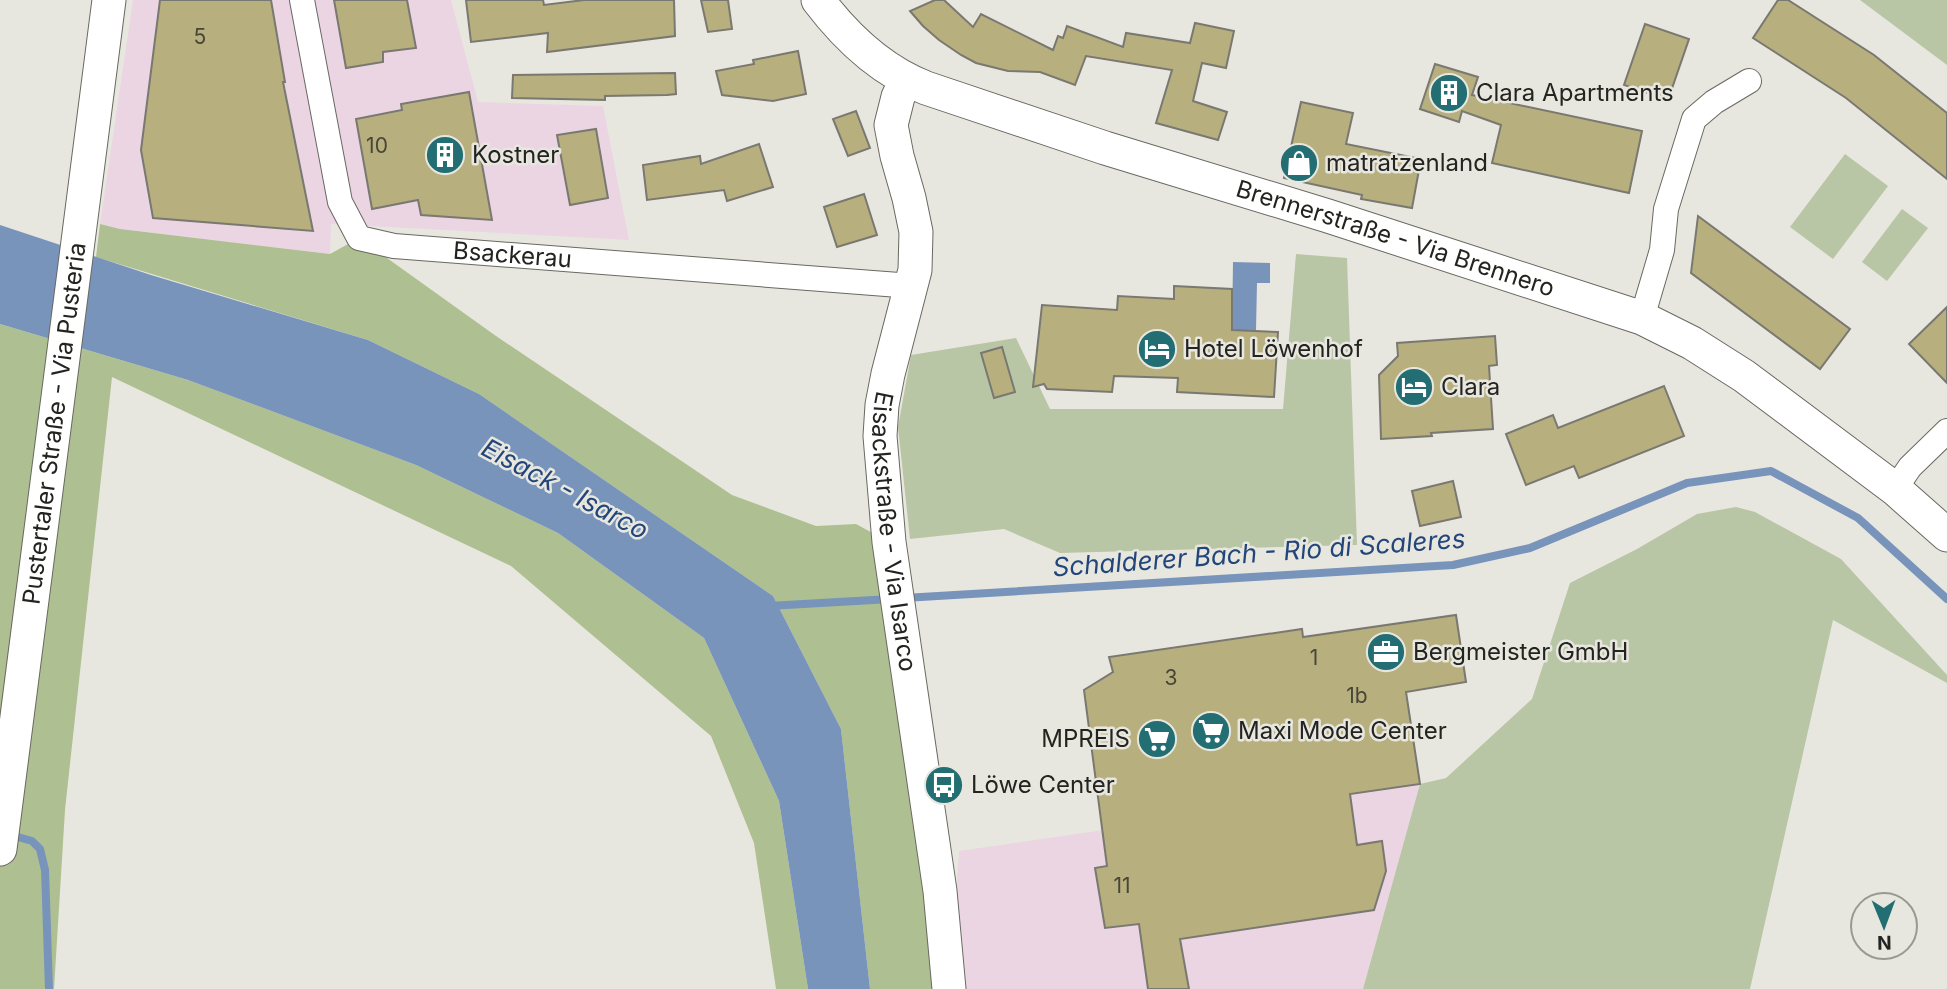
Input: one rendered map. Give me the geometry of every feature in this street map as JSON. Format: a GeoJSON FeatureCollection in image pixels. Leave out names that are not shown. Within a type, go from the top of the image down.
{"type":"FeatureCollection","features":[{"type":"Feature","properties":{"kind":"main road","name":"Pustertaler Straße - Via Pusteria"},"geometry":{"type":"LineString","coordinates":[[0,849],[109,0]]}},
{"type":"Feature","properties":{"kind":"main road","name":"Brennerstraße - Via Brennero"},"geometry":{"type":"LineString","coordinates":[[818,0],[860,47],[906,80],[1105,148],[1328,216],[1642,318],[1692,343],[1744,376],[1895,489],[1947,536]]}},
{"type":"Feature","properties":{"kind":"main road","name":"Eisackstraße - Via Isarco"},"geometry":{"type":"LineString","coordinates":[[906,80],[898,97],[891,125],[916,232],[915,270],[888,374],[880,436],[889,542],[940,891],[949,989]]}},
{"type":"Feature","properties":{"kind":"street","name":"Bsackerau"},"geometry":{"type":"LineString","coordinates":[[302,0],[340,202],[359,238],[394,246],[912,286]]}},
{"type":"Feature","properties":{"kind":"street"},"geometry":{"type":"LineString","coordinates":[[1642,318],[1662,250],[1666,209],[1694,119],[1714,102],[1749,81]]}},
{"type":"Feature","properties":{"kind":"street"},"geometry":{"type":"LineString","coordinates":[[1895,489],[1910,467],[1947,431]]}},
{"type":"Feature","properties":{"kind":"shaded area"},"geometry":{"type":"Polygon","coordinates":[[[133,0],[451,0],[478,102],[603,106],[629,240],[331,224],[330,254],[120,229],[100,224],[133,0]]]}},
{"type":"Feature","properties":{"kind":"shaded area"},"geometry":{"type":"Polygon","coordinates":[[[1420,784],[1363,989],[963,989],[955,911],[959,851],[1420,784]]]}},
{"type":"Feature","properties":{"kind":"green space"},"geometry":{"type":"Polygon","coordinates":[[[1860,0],[1947,0],[1947,65],[1860,0]]]}},
{"type":"Feature","properties":{"kind":"green space"},"geometry":{"type":"Polygon","coordinates":[[[1845,154],[1888,186],[1833,259],[1790,227],[1845,154]]]}},
{"type":"Feature","properties":{"kind":"green space"},"geometry":{"type":"Polygon","coordinates":[[[1902,209],[1928,228],[1887,281],[1862,262],[1902,209]]]}},
{"type":"Feature","properties":{"kind":"green space"},"geometry":{"type":"Polygon","coordinates":[[[100,224],[120,229],[330,254],[359,238],[496,336],[732,495],[816,526],[856,524],[889,542],[947,989],[870,989],[841,729],[773,596],[479,394],[368,340],[96,257],[100,224]]]}},
{"type":"Feature","properties":{"kind":"green space"},"geometry":{"type":"Polygon","coordinates":[[[1296,254],[1347,258],[1357,545],[1060,553],[1004,529],[910,539],[898,427],[911,355],[1016,338],[1050,409],[1283,409],[1296,254]]]}},
{"type":"Feature","properties":{"kind":"green space"},"geometry":{"type":"Polygon","coordinates":[[[0,324],[188,380],[416,465],[558,533],[704,638],[779,801],[808,989],[776,989],[754,843],[711,736],[511,566],[112,377],[65,810],[54,989],[0,989],[0,324]]]}},
{"type":"Feature","properties":{"kind":"green space"},"geometry":{"type":"Polygon","coordinates":[[[1736,507],[1755,512],[1841,559],[1947,675],[1947,683],[1833,620],[1750,989],[1363,989],[1420,784],[1446,778],[1532,699],[1570,583],[1637,549],[1697,514],[1736,507]]]}},
{"type":"Feature","properties":{"kind":"water","name":"Eisack - Isarco"},"geometry":{"type":"Polygon","coordinates":[[[0,225],[151,275],[368,340],[479,394],[773,596],[841,729],[870,989],[808,989],[779,801],[704,638],[558,533],[416,465],[188,380],[0,324],[0,225]]]}},
{"type":"Feature","properties":{"kind":"water"},"geometry":{"type":"Polygon","coordinates":[[[1233,262],[1270,263],[1270,283],[1257,283],[1256,330],[1232,330],[1233,262]]]}},
{"type":"Feature","properties":{"kind":"building"},"geometry":{"type":"Polygon","coordinates":[[[160,0],[271,0],[283,82],[313,231],[153,218],[141,150],[160,0]]]}},
{"type":"Feature","properties":{"kind":"building"},"geometry":{"type":"Polygon","coordinates":[[[334,0],[407,0],[416,48],[383,52],[383,62],[346,68],[334,0]]]}},
{"type":"Feature","properties":{"kind":"building"},"geometry":{"type":"Polygon","coordinates":[[[466,0],[543,0],[544,5],[584,0],[674,0],[675,36],[547,52],[548,33],[471,42],[466,0]]]}},
{"type":"Feature","properties":{"kind":"building"},"geometry":{"type":"Polygon","coordinates":[[[701,0],[728,0],[732,29],[708,32],[701,0]]]}},
{"type":"Feature","properties":{"kind":"building"},"geometry":{"type":"Polygon","coordinates":[[[935,0],[944,0],[973,27],[981,14],[1053,50],[1058,36],[1063,38],[1067,26],[1123,47],[1126,33],[1190,43],[1195,23],[1234,31],[1226,68],[1202,63],[1193,101],[1227,112],[1218,140],[1156,123],[1172,70],[1086,56],[1075,85],[1040,72],[1008,71],[976,63],[939,40],[910,11],[935,0]]]}},
{"type":"Feature","properties":{"kind":"building"},"geometry":{"type":"Polygon","coordinates":[[[1778,0],[1788,0],[1874,55],[1947,113],[1947,179],[1846,98],[1753,38],[1778,0]]]}},
{"type":"Feature","properties":{"kind":"building"},"geometry":{"type":"Polygon","coordinates":[[[1645,24],[1689,39],[1668,100],[1624,85],[1645,24]]]}},
{"type":"Feature","properties":{"kind":"building"},"geometry":{"type":"Polygon","coordinates":[[[798,51],[806,94],[773,101],[722,95],[716,71],[754,64],[753,60],[798,51]]]}},
{"type":"Feature","properties":{"kind":"building"},"geometry":{"type":"Polygon","coordinates":[[[1435,64],[1478,77],[1472,95],[1642,131],[1629,193],[1492,163],[1501,125],[1462,111],[1459,122],[1420,109],[1435,64]]]}},
{"type":"Feature","properties":{"kind":"building"},"geometry":{"type":"Polygon","coordinates":[[[675,73],[676,94],[605,96],[605,100],[512,98],[513,75],[675,73]]]}},
{"type":"Feature","properties":{"kind":"building","name":"Kostner"},"geometry":{"type":"Polygon","coordinates":[[[469,92],[492,220],[421,215],[418,200],[372,209],[356,119],[402,110],[401,104],[469,92]]]}},
{"type":"Feature","properties":{"kind":"building"},"geometry":{"type":"Polygon","coordinates":[[[1301,102],[1353,113],[1346,144],[1421,159],[1412,208],[1361,199],[1362,195],[1284,178],[1301,102]]]}},
{"type":"Feature","properties":{"kind":"building"},"geometry":{"type":"Polygon","coordinates":[[[856,111],[870,148],[848,156],[833,119],[856,111]]]}},
{"type":"Feature","properties":{"kind":"building"},"geometry":{"type":"Polygon","coordinates":[[[596,129],[608,198],[570,205],[557,135],[596,129]]]}},
{"type":"Feature","properties":{"kind":"building"},"geometry":{"type":"Polygon","coordinates":[[[759,144],[773,187],[727,201],[724,190],[647,200],[643,165],[700,156],[701,164],[759,144]]]}},
{"type":"Feature","properties":{"kind":"building"},"geometry":{"type":"Polygon","coordinates":[[[864,194],[877,235],[837,247],[824,207],[864,194]]]}},
{"type":"Feature","properties":{"kind":"building"},"geometry":{"type":"Polygon","coordinates":[[[1698,216],[1850,329],[1820,369],[1691,273],[1698,216]]]}},
{"type":"Feature","properties":{"kind":"building","name":"Hotel Löwenhof"},"geometry":{"type":"Polygon","coordinates":[[[1174,286],[1232,289],[1232,330],[1278,332],[1274,397],[1177,392],[1178,378],[1114,376],[1112,392],[1047,389],[1044,384],[1033,387],[1042,305],[1117,310],[1118,296],[1174,299],[1174,286]]]}},
{"type":"Feature","properties":{"kind":"building"},"geometry":{"type":"Polygon","coordinates":[[[1947,307],[1947,383],[1909,344],[1947,307]]]}},
{"type":"Feature","properties":{"kind":"building"},"geometry":{"type":"Polygon","coordinates":[[[1495,336],[1497,365],[1489,366],[1493,429],[1381,439],[1379,375],[1398,356],[1397,343],[1495,336]]]}},
{"type":"Feature","properties":{"kind":"building"},"geometry":{"type":"Polygon","coordinates":[[[1002,347],[1015,392],[994,398],[981,353],[1002,347]]]}},
{"type":"Feature","properties":{"kind":"building"},"geometry":{"type":"Polygon","coordinates":[[[1664,386],[1684,436],[1579,478],[1574,466],[1526,485],[1506,434],[1553,415],[1558,428],[1664,386]]]}},
{"type":"Feature","properties":{"kind":"building"},"geometry":{"type":"Polygon","coordinates":[[[1453,481],[1461,517],[1420,526],[1412,491],[1453,481]]]}},
{"type":"Feature","properties":{"kind":"building"},"geometry":{"type":"Polygon","coordinates":[[[1456,615],[1466,682],[1406,692],[1420,784],[1350,794],[1357,845],[1382,841],[1386,871],[1374,910],[1180,939],[1189,989],[1148,989],[1139,924],[1105,928],[1095,868],[1107,866],[1084,690],[1113,672],[1109,657],[1302,629],[1303,637],[1456,615]]]}},
{"type":"Feature","properties":{"kind":"waterway","name":"Schalderer Bach - Rio di Scaleres"},"geometry":{"type":"LineString","coordinates":[[904,598],[1453,565],[1530,548],[1687,483],[1771,471],[1858,518],[1947,599]]}},
{"type":"Feature","properties":{"kind":"waterway","name":"Schalderer Bach - Rio di Scaleres"},"geometry":{"type":"LineString","coordinates":[[768,606],[891,599]]}},
{"type":"Feature","properties":{"kind":"waterway"},"geometry":{"type":"LineString","coordinates":[[18,837],[32,841],[40,849],[45,870],[49,989]]}},
{"type":"Feature","properties":{"kind":"place","name":"Clara Apartments"},"geometry":{"type":"Point","coordinates":[1449,93]}},
{"type":"Feature","properties":{"kind":"place","name":"Kostner"},"geometry":{"type":"Point","coordinates":[445,155]}},
{"type":"Feature","properties":{"kind":"place","name":"matratzenland"},"geometry":{"type":"Point","coordinates":[1299,163]}},
{"type":"Feature","properties":{"kind":"place","name":"Hotel Löwenhof"},"geometry":{"type":"Point","coordinates":[1157,349]}},
{"type":"Feature","properties":{"kind":"place","name":"Clara"},"geometry":{"type":"Point","coordinates":[1414,387]}},
{"type":"Feature","properties":{"kind":"place","name":"Bergmeister GmbH"},"geometry":{"type":"Point","coordinates":[1386,652]}},
{"type":"Feature","properties":{"kind":"place","name":"Maxi Mode Center"},"geometry":{"type":"Point","coordinates":[1211,731]}},
{"type":"Feature","properties":{"kind":"place","name":"MPREIS"},"geometry":{"type":"Point","coordinates":[1157,739]}},
{"type":"Feature","properties":{"kind":"place","name":"Löwe Center"},"geometry":{"type":"Point","coordinates":[944,785]}}]}
